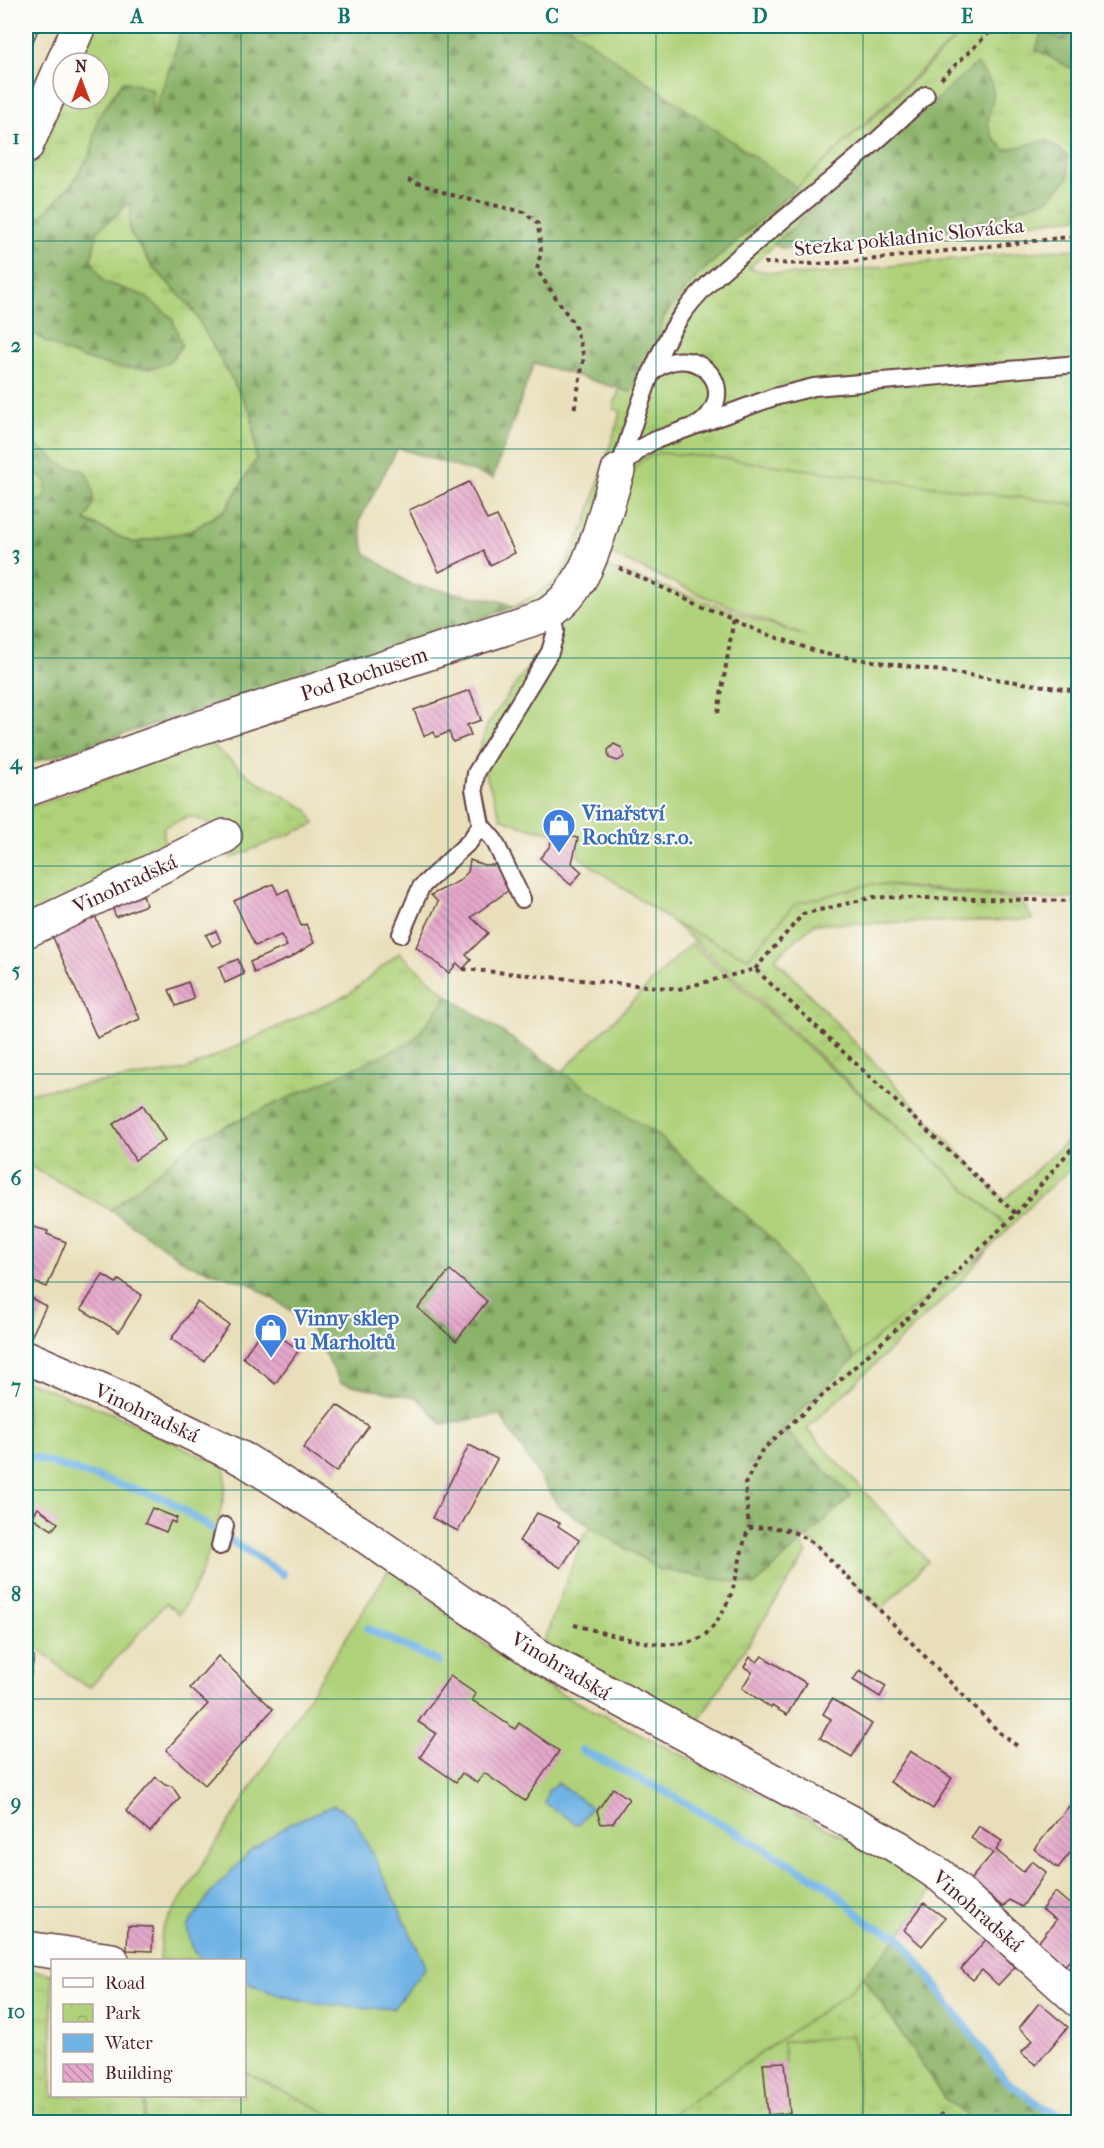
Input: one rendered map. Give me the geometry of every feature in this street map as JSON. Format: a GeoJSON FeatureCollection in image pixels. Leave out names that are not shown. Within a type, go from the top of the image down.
{"type":"FeatureCollection","features":[{"type":"Feature","properties":{"kind":"street"},"geometry":{"type":"LineString","coordinates":[[26,147],[79,26]]}},
{"type":"Feature","properties":{"kind":"street","name":"Pod Rochusem"},"geometry":{"type":"LineString","coordinates":[[26,790],[187,732],[537,620],[553,611],[568,598],[590,558],[618,471]]}},
{"type":"Feature","properties":{"kind":"street","name":"Vinohradská"},"geometry":{"type":"LineString","coordinates":[[26,931],[225,836]]}},
{"type":"Feature","properties":{"kind":"street","name":"Vinohradská"},"geometry":{"type":"LineString","coordinates":[[26,1357],[112,1395],[245,1460],[366,1536],[542,1658],[898,1847],[941,1876],[1078,2000]]}},
{"type":"Feature","properties":{"kind":"street"},"geometry":{"type":"LineString","coordinates":[[26,1948],[105,1959]]}},
{"type":"Feature","properties":{"kind":"lane"},"geometry":{"type":"LineString","coordinates":[[618,471],[650,374],[679,319],[693,300],[745,252],[896,124],[926,95]]}},
{"type":"Feature","properties":{"kind":"lane"},"geometry":{"type":"LineString","coordinates":[[650,374],[663,364],[682,360],[694,362],[710,371],[716,384],[716,400],[710,414],[698,426]]}},
{"type":"Feature","properties":{"kind":"lane"},"geometry":{"type":"LineString","coordinates":[[618,471],[641,448],[782,394],[814,387],[1078,364]]}},
{"type":"Feature","properties":{"kind":"lane"},"geometry":{"type":"LineString","coordinates":[[522,899],[494,840],[481,825],[474,789],[476,773],[550,652],[556,631],[553,611]]}},
{"type":"Feature","properties":{"kind":"lane"},"geometry":{"type":"LineString","coordinates":[[401,934],[421,887],[470,841],[481,825]]}},
{"type":"Feature","properties":{"kind":"lane"},"geometry":{"type":"LineString","coordinates":[[220,1546],[225,1526]]}},
{"type":"Feature","properties":{"kind":"path"},"geometry":{"type":"LineString","coordinates":[[926,95],[996,26]]}},
{"type":"Feature","properties":{"kind":"path"},"geometry":{"type":"LineString","coordinates":[[408,180],[471,200],[525,212],[538,224],[541,251],[537,270],[575,326],[584,357],[574,411]]}},
{"type":"Feature","properties":{"kind":"path","name":"Stezka pokladnic Slovácka"},"geometry":{"type":"LineString","coordinates":[[745,252],[767,264],[816,264],[1078,236]]}},
{"type":"Feature","properties":{"kind":"path"},"geometry":{"type":"LineString","coordinates":[[590,558],[734,618],[758,631],[824,654],[1078,692]]}},
{"type":"Feature","properties":{"kind":"path"},"geometry":{"type":"LineString","coordinates":[[718,713],[734,618]]}},
{"type":"Feature","properties":{"kind":"path"},"geometry":{"type":"LineString","coordinates":[[463,969],[679,989],[755,969],[803,914],[874,897],[1078,901]]}},
{"type":"Feature","properties":{"kind":"path"},"geometry":{"type":"LineString","coordinates":[[755,969],[1016,1214]]}},
{"type":"Feature","properties":{"kind":"path"},"geometry":{"type":"LineString","coordinates":[[574,1625],[663,1644],[683,1644],[706,1634],[720,1616],[731,1593],[740,1549],[748,1528],[745,1484],[762,1450],[890,1335],[1016,1214],[1078,1141]]}},
{"type":"Feature","properties":{"kind":"path"},"geometry":{"type":"LineString","coordinates":[[748,1528],[769,1527],[797,1531],[816,1545],[1001,1734],[1020,1748]]}},
{"type":"Feature","properties":{"kind":"green space"},"geometry":{"type":"Polygon","coordinates":[[[92,26],[181,26],[152,266],[191,307],[252,415],[256,460],[226,509],[191,531],[133,543],[44,500],[26,503],[26,184],[56,111],[111,111],[111,51],[81,51],[92,26]]]}},
{"type":"Feature","properties":{"kind":"green space"},"geometry":{"type":"Polygon","coordinates":[[[180,26],[568,26],[797,187],[696,277],[664,316],[655,347],[638,371],[631,392],[534,363],[493,478],[398,448],[359,521],[365,553],[412,585],[500,601],[515,607],[378,654],[32,763],[29,740],[26,736],[26,504],[44,499],[47,483],[38,474],[26,480],[26,437],[64,466],[85,471],[94,496],[92,508],[85,521],[133,543],[191,531],[226,509],[256,460],[252,415],[191,307],[152,266],[129,230],[131,202],[98,230],[91,260],[104,282],[145,296],[172,318],[182,345],[173,357],[167,363],[152,368],[134,369],[114,366],[72,354],[37,335],[26,325],[26,240],[30,229],[73,182],[91,153],[98,118],[103,111],[111,111],[111,99],[123,81],[153,90],[152,119],[178,43],[180,26]]]}},
{"type":"Feature","properties":{"kind":"green space"},"geometry":{"type":"Polygon","coordinates":[[[568,26],[968,26],[797,187],[568,26]]]}},
{"type":"Feature","properties":{"kind":"green space"},"geometry":{"type":"Polygon","coordinates":[[[968,26],[1078,26],[1078,31],[1060,40],[1078,72],[1078,218],[953,230],[1049,199],[990,136],[987,114],[993,95],[991,83],[976,65],[749,268],[784,274],[819,274],[984,256],[1078,249],[1078,505],[710,457],[658,453],[545,627],[515,607],[559,579],[586,523],[621,411],[613,409],[619,389],[631,392],[638,371],[655,347],[664,316],[696,277],[896,97],[968,26]]]}},
{"type":"Feature","properties":{"kind":"green space"},"geometry":{"type":"Polygon","coordinates":[[[1043,28],[1060,40],[1078,31],[1078,72],[1036,50],[1043,28]]]}},
{"type":"Feature","properties":{"kind":"green space"},"geometry":{"type":"Polygon","coordinates":[[[976,64],[989,79],[993,93],[988,122],[990,130],[1005,150],[1047,140],[1068,156],[1068,178],[1049,199],[953,230],[820,249],[781,248],[774,244],[976,64]]]}},
{"type":"Feature","properties":{"kind":"green space"},"geometry":{"type":"Polygon","coordinates":[[[658,453],[710,457],[1078,505],[1078,897],[1048,899],[872,884],[795,904],[748,958],[674,923],[579,857],[575,837],[521,826],[501,818],[478,753],[487,725],[600,565],[807,637],[696,593],[606,552],[632,471],[642,460],[658,453]]]}},
{"type":"Feature","properties":{"kind":"green space"},"geometry":{"type":"Polygon","coordinates":[[[209,742],[250,777],[308,810],[315,824],[231,858],[218,826],[189,816],[164,827],[164,859],[26,918],[26,809],[209,742]]]}},
{"type":"Feature","properties":{"kind":"green space"},"geometry":{"type":"Polygon","coordinates":[[[872,884],[1021,900],[1033,920],[814,924],[775,958],[1004,1200],[1078,1131],[1078,1163],[1038,1197],[1009,1228],[674,923],[748,958],[795,903],[872,884]]]}},
{"type":"Feature","properties":{"kind":"green space"},"geometry":{"type":"Polygon","coordinates":[[[691,943],[1009,1228],[973,1263],[893,1324],[855,1358],[775,1242],[662,1138],[562,1072],[691,943]]]}},
{"type":"Feature","properties":{"kind":"green space"},"geometry":{"type":"Polygon","coordinates":[[[399,953],[448,996],[412,1042],[197,1139],[111,1210],[26,1164],[26,1093],[185,1070],[349,994],[399,953]]]}},
{"type":"Feature","properties":{"kind":"green space"},"geometry":{"type":"Polygon","coordinates":[[[448,996],[662,1138],[775,1242],[855,1358],[783,1428],[851,1496],[755,1585],[661,1570],[559,1507],[500,1415],[442,1424],[418,1398],[341,1383],[306,1320],[250,1284],[188,1264],[111,1210],[197,1139],[412,1042],[448,996]]]}},
{"type":"Feature","properties":{"kind":"green space"},"geometry":{"type":"Polygon","coordinates":[[[987,1252],[953,1290],[807,1429],[928,1561],[881,1610],[806,1536],[783,1428],[880,1332],[987,1252]]]}},
{"type":"Feature","properties":{"kind":"green space"},"geometry":{"type":"Polygon","coordinates":[[[26,1381],[111,1413],[225,1467],[223,1501],[218,1522],[204,1564],[187,1601],[179,1614],[166,1603],[90,1687],[73,1678],[26,1638],[26,1381]]]}},
{"type":"Feature","properties":{"kind":"green space"},"geometry":{"type":"Polygon","coordinates":[[[592,1527],[661,1570],[755,1585],[800,1543],[807,1553],[695,1726],[543,1643],[584,1535],[592,1527]]]}},
{"type":"Feature","properties":{"kind":"green space"},"geometry":{"type":"Polygon","coordinates":[[[390,1568],[502,1658],[546,1686],[936,1884],[899,1936],[849,1992],[661,2122],[346,2122],[246,2072],[246,1959],[160,1959],[162,1929],[390,1568]]]}},
{"type":"Feature","properties":{"kind":"green space"},"geometry":{"type":"Polygon","coordinates":[[[871,1925],[899,1936],[1005,2080],[1041,2106],[1077,2122],[975,2122],[944,2098],[848,1953],[871,1925]]]}},
{"type":"Feature","properties":{"kind":"green space"},"geometry":{"type":"Polygon","coordinates":[[[26,1970],[51,1974],[51,2097],[145,2097],[143,2122],[26,2122],[26,1970]]]}},
{"type":"Feature","properties":{"kind":"green space"},"geometry":{"type":"Polygon","coordinates":[[[864,1976],[944,2098],[975,2122],[661,2122],[849,1992],[864,1976]]]}},
{"type":"Feature","properties":{"kind":"green space"},"geometry":{"type":"Polygon","coordinates":[[[853,2036],[861,2122],[790,2122],[783,2042],[853,2036]]]}},
{"type":"Feature","properties":{"kind":"green space"},"geometry":{"type":"Polygon","coordinates":[[[246,2072],[346,2122],[144,2122],[146,2097],[246,2097],[246,2072]]]}},
{"type":"Feature","properties":{"kind":"water"},"geometry":{"type":"Polygon","coordinates":[[[558,1783],[591,1807],[578,1825],[545,1803],[548,1791],[558,1783]]]}},
{"type":"Feature","properties":{"kind":"water"},"geometry":{"type":"Polygon","coordinates":[[[334,1805],[353,1817],[365,1838],[426,1966],[393,2009],[317,2003],[279,1995],[246,1982],[246,1959],[202,1959],[194,1950],[187,1927],[210,1894],[251,1850],[291,1823],[334,1805]]]}},
{"type":"Feature","properties":{"kind":"building"},"geometry":{"type":"Polygon","coordinates":[[[26,26],[37,32],[26,58],[26,26]]]}},
{"type":"Feature","properties":{"kind":"building"},"geometry":{"type":"Polygon","coordinates":[[[26,86],[39,91],[32,107],[26,104],[26,86]]]}},
{"type":"Feature","properties":{"kind":"building"},"geometry":{"type":"Polygon","coordinates":[[[469,482],[487,520],[497,516],[515,553],[490,565],[483,551],[439,572],[409,510],[469,482]]]}},
{"type":"Feature","properties":{"kind":"building"},"geometry":{"type":"Polygon","coordinates":[[[470,690],[481,720],[467,725],[471,735],[453,742],[449,732],[436,737],[434,732],[424,736],[414,710],[470,690]]]}},
{"type":"Feature","properties":{"kind":"building"},"geometry":{"type":"Polygon","coordinates":[[[614,744],[622,748],[624,757],[618,761],[609,758],[608,750],[614,744]]]}},
{"type":"Feature","properties":{"kind":"building"},"geometry":{"type":"Polygon","coordinates":[[[553,833],[578,838],[572,863],[582,872],[571,885],[540,858],[550,846],[553,833]]]}},
{"type":"Feature","properties":{"kind":"building"},"geometry":{"type":"Polygon","coordinates":[[[470,860],[484,865],[500,865],[509,890],[471,917],[488,933],[466,955],[471,960],[463,969],[457,963],[449,973],[416,947],[438,902],[431,895],[459,881],[468,872],[470,860]]]}},
{"type":"Feature","properties":{"kind":"building"},"geometry":{"type":"Polygon","coordinates":[[[273,884],[278,894],[288,889],[301,926],[306,924],[314,943],[290,958],[254,973],[250,962],[287,946],[281,935],[255,946],[234,901],[273,884]]]}},
{"type":"Feature","properties":{"kind":"building"},"geometry":{"type":"Polygon","coordinates":[[[143,895],[146,905],[116,917],[112,907],[143,895]]]}},
{"type":"Feature","properties":{"kind":"building"},"geometry":{"type":"Polygon","coordinates":[[[95,916],[140,1019],[97,1038],[52,935],[95,916]]]}},
{"type":"Feature","properties":{"kind":"building"},"geometry":{"type":"Polygon","coordinates":[[[216,931],[221,942],[212,946],[206,935],[216,931]]]}},
{"type":"Feature","properties":{"kind":"building"},"geometry":{"type":"Polygon","coordinates":[[[238,959],[244,974],[225,983],[219,967],[238,959]]]}},
{"type":"Feature","properties":{"kind":"building"},"geometry":{"type":"Polygon","coordinates":[[[188,982],[194,999],[176,1006],[169,990],[188,982]]]}},
{"type":"Feature","properties":{"kind":"building"},"geometry":{"type":"Polygon","coordinates":[[[143,1105],[165,1140],[135,1160],[113,1124],[143,1105]]]}},
{"type":"Feature","properties":{"kind":"building"},"geometry":{"type":"Polygon","coordinates":[[[26,1225],[48,1231],[47,1234],[66,1242],[47,1287],[26,1279],[26,1225]]]}},
{"type":"Feature","properties":{"kind":"building"},"geometry":{"type":"Polygon","coordinates":[[[450,1270],[487,1301],[456,1341],[418,1308],[450,1270]]]}},
{"type":"Feature","properties":{"kind":"building"},"geometry":{"type":"Polygon","coordinates":[[[103,1275],[116,1283],[119,1280],[142,1295],[119,1332],[81,1309],[103,1275]]]}},
{"type":"Feature","properties":{"kind":"building"},"geometry":{"type":"Polygon","coordinates":[[[29,1297],[46,1306],[31,1337],[26,1334],[26,1305],[29,1297]]]}},
{"type":"Feature","properties":{"kind":"building"},"geometry":{"type":"Polygon","coordinates":[[[197,1302],[229,1325],[204,1361],[171,1339],[197,1302]]]}},
{"type":"Feature","properties":{"kind":"building"},"geometry":{"type":"Polygon","coordinates":[[[265,1326],[299,1350],[275,1384],[243,1357],[265,1326]]]}},
{"type":"Feature","properties":{"kind":"building"},"geometry":{"type":"Polygon","coordinates":[[[337,1405],[369,1426],[336,1472],[303,1448],[337,1405]]]}},
{"type":"Feature","properties":{"kind":"building"},"geometry":{"type":"Polygon","coordinates":[[[469,1445],[497,1459],[458,1531],[432,1518],[469,1445]]]}},
{"type":"Feature","properties":{"kind":"building"},"geometry":{"type":"Polygon","coordinates":[[[38,1508],[58,1523],[52,1530],[32,1517],[38,1508]]]}},
{"type":"Feature","properties":{"kind":"building"},"geometry":{"type":"Polygon","coordinates":[[[152,1508],[177,1518],[175,1523],[171,1521],[166,1532],[145,1523],[152,1508]]]}},
{"type":"Feature","properties":{"kind":"building"},"geometry":{"type":"Polygon","coordinates":[[[537,1513],[560,1523],[558,1526],[579,1540],[561,1568],[519,1541],[537,1513]]]}},
{"type":"Feature","properties":{"kind":"building"},"geometry":{"type":"Polygon","coordinates":[[[26,1655],[34,1656],[27,1699],[26,1698],[26,1655]]]}},
{"type":"Feature","properties":{"kind":"building"},"geometry":{"type":"Polygon","coordinates":[[[218,1656],[273,1709],[205,1785],[166,1750],[208,1704],[190,1688],[218,1656]]]}},
{"type":"Feature","properties":{"kind":"building"},"geometry":{"type":"Polygon","coordinates":[[[762,1656],[806,1683],[787,1715],[772,1706],[771,1708],[742,1688],[752,1672],[744,1667],[750,1657],[757,1662],[762,1656]]]}},
{"type":"Feature","properties":{"kind":"building"},"geometry":{"type":"Polygon","coordinates":[[[860,1670],[886,1686],[880,1697],[853,1680],[860,1670]]]}},
{"type":"Feature","properties":{"kind":"building"},"geometry":{"type":"Polygon","coordinates":[[[450,1676],[476,1694],[472,1700],[515,1729],[519,1723],[559,1751],[525,1801],[484,1773],[477,1783],[462,1773],[456,1782],[420,1757],[436,1733],[418,1722],[450,1676]]]}},
{"type":"Feature","properties":{"kind":"building"},"geometry":{"type":"Polygon","coordinates":[[[832,1699],[872,1724],[852,1757],[820,1738],[831,1719],[823,1714],[832,1699]]]}},
{"type":"Feature","properties":{"kind":"building"},"geometry":{"type":"Polygon","coordinates":[[[910,1751],[952,1778],[933,1809],[890,1782],[910,1751]]]}},
{"type":"Feature","properties":{"kind":"building"},"geometry":{"type":"Polygon","coordinates":[[[156,1777],[165,1785],[172,1786],[180,1798],[150,1832],[126,1811],[156,1777]]]}},
{"type":"Feature","properties":{"kind":"building"},"geometry":{"type":"Polygon","coordinates":[[[613,1788],[629,1799],[613,1823],[601,1824],[597,1811],[613,1788]]]}},
{"type":"Feature","properties":{"kind":"building"},"geometry":{"type":"Polygon","coordinates":[[[1070,1805],[1078,1813],[1078,1843],[1058,1868],[1034,1849],[1070,1805]]]}},
{"type":"Feature","properties":{"kind":"building"},"geometry":{"type":"Polygon","coordinates":[[[979,1826],[1002,1841],[996,1850],[1023,1872],[1032,1861],[1046,1872],[1022,1907],[1009,1900],[1003,1907],[970,1880],[993,1853],[971,1838],[979,1826]]]}},
{"type":"Feature","properties":{"kind":"building"},"geometry":{"type":"Polygon","coordinates":[[[1055,1892],[1078,1911],[1078,1954],[1077,1952],[1062,1969],[1036,1945],[1056,1920],[1042,1909],[1055,1892]]]}},
{"type":"Feature","properties":{"kind":"building"},"geometry":{"type":"Polygon","coordinates":[[[924,1903],[945,1918],[922,1946],[904,1930],[924,1903]]]}},
{"type":"Feature","properties":{"kind":"building"},"geometry":{"type":"Polygon","coordinates":[[[128,1926],[153,1927],[152,1951],[127,1950],[128,1926]]]}},
{"type":"Feature","properties":{"kind":"building"},"geometry":{"type":"Polygon","coordinates":[[[989,1936],[1002,1948],[999,1951],[1015,1967],[998,1985],[982,1970],[973,1980],[961,1969],[989,1936]]]}},
{"type":"Feature","properties":{"kind":"building"},"geometry":{"type":"Polygon","coordinates":[[[1039,2003],[1068,2027],[1036,2065],[1021,2053],[1033,2040],[1019,2028],[1039,2003]]]}},
{"type":"Feature","properties":{"kind":"building"},"geometry":{"type":"Polygon","coordinates":[[[785,2062],[790,2113],[768,2115],[763,2063],[785,2062]]]}},
{"type":"Feature","properties":{"kind":"building"},"geometry":{"type":"Polygon","coordinates":[[[1078,2065],[1078,2080],[1071,2074],[1078,2065]]]}},
{"type":"Feature","properties":{"kind":"building"},"geometry":{"type":"Polygon","coordinates":[[[942,2113],[952,2122],[931,2122],[942,2113]]]}},
{"type":"Feature","properties":{"kind":"waterway"},"geometry":{"type":"LineString","coordinates":[[26,1455],[166,1499],[283,1574]]}},
{"type":"Feature","properties":{"kind":"waterway"},"geometry":{"type":"LineString","coordinates":[[368,1629],[439,1662]]}},
{"type":"Feature","properties":{"kind":"waterway"},"geometry":{"type":"LineString","coordinates":[[582,1750],[666,1792],[827,1885],[871,1925],[899,1936],[1005,2080],[1041,2106],[1077,2122]]}},
{"type":"Feature","properties":{"kind":"place","name":"Vinařství Rochůz s.r.o."},"geometry":{"type":"Point","coordinates":[559,854]}},
{"type":"Feature","properties":{"kind":"place","name":"Vinny sklep u Marholtů"},"geometry":{"type":"Point","coordinates":[271,1359]}}]}
